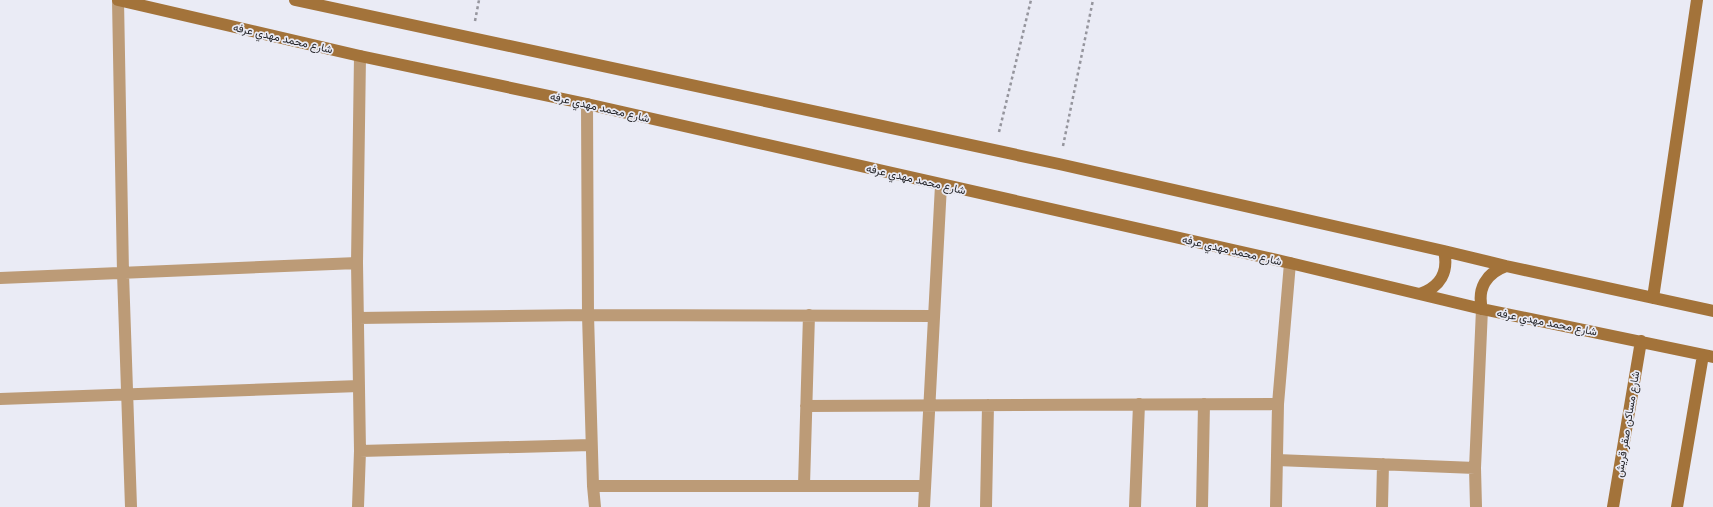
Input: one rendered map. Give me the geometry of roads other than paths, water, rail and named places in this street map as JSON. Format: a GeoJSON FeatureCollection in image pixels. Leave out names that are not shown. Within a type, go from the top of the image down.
{"type":"FeatureCollection","features":[{"type":"Feature","properties":{"kind":"street","name":"شارع محمد مهدي عرفه"},"geometry":{"type":"LineString","coordinates":[[118,0],[360,56],[587,104],[1290,263],[1482,309],[1708,356]]}},
{"type":"Feature","properties":{"kind":"street"},"geometry":{"type":"LineString","coordinates":[[118,0],[123,273],[131,507]]}},
{"type":"Feature","properties":{"kind":"street"},"geometry":{"type":"LineString","coordinates":[[295,0],[1059,164],[1506,266],[1713,311]]}},
{"type":"Feature","properties":{"kind":"street"},"geometry":{"type":"LineString","coordinates":[[1653,298],[1697,0]]}},
{"type":"Feature","properties":{"kind":"street"},"geometry":{"type":"LineString","coordinates":[[358,507],[360,451],[357,263],[360,56]]}},
{"type":"Feature","properties":{"kind":"street"},"geometry":{"type":"LineString","coordinates":[[587,104],[588,314],[591,445],[595,507]]}},
{"type":"Feature","properties":{"kind":"street"},"geometry":{"type":"LineString","coordinates":[[924,507],[941,185]]}},
{"type":"Feature","properties":{"kind":"street"},"geometry":{"type":"LineString","coordinates":[[1420,294],[1434,287],[1444,274],[1446,266],[1444,251]]}},
{"type":"Feature","properties":{"kind":"street"},"geometry":{"type":"LineString","coordinates":[[0,278],[357,263]]}},
{"type":"Feature","properties":{"kind":"street"},"geometry":{"type":"LineString","coordinates":[[1276,507],[1278,404],[1290,263]]}},
{"type":"Feature","properties":{"kind":"street"},"geometry":{"type":"LineString","coordinates":[[1476,507],[1475,468],[1482,309],[1480,300],[1484,282],[1497,269],[1506,266]]}},
{"type":"Feature","properties":{"kind":"street"},"geometry":{"type":"LineString","coordinates":[[358,318],[588,314],[934,316]]}},
{"type":"Feature","properties":{"kind":"street"},"geometry":{"type":"LineString","coordinates":[[804,485],[809,315]]}},
{"type":"Feature","properties":{"kind":"street","name":"شارع مساكن صقر قريش"},"geometry":{"type":"LineString","coordinates":[[1613,507],[1641,341]]}},
{"type":"Feature","properties":{"kind":"street"},"geometry":{"type":"LineString","coordinates":[[1677,507],[1708,356]]}},
{"type":"Feature","properties":{"kind":"street"},"geometry":{"type":"LineString","coordinates":[[0,399],[359,386]]}},
{"type":"Feature","properties":{"kind":"street"},"geometry":{"type":"LineString","coordinates":[[1135,507],[1138,404]]}},
{"type":"Feature","properties":{"kind":"street"},"geometry":{"type":"LineString","coordinates":[[1202,507],[1204,404]]}},
{"type":"Feature","properties":{"kind":"street"},"geometry":{"type":"LineString","coordinates":[[806,406],[1278,404]]}},
{"type":"Feature","properties":{"kind":"street"},"geometry":{"type":"LineString","coordinates":[[986,507],[988,405]]}},
{"type":"Feature","properties":{"kind":"street"},"geometry":{"type":"LineString","coordinates":[[360,451],[591,445]]}},
{"type":"Feature","properties":{"kind":"street"},"geometry":{"type":"LineString","coordinates":[[1277,460],[1475,468]]}},
{"type":"Feature","properties":{"kind":"street"},"geometry":{"type":"LineString","coordinates":[[1382,464],[1382,507]]}},
{"type":"Feature","properties":{"kind":"street"},"geometry":{"type":"LineString","coordinates":[[593,486],[925,486]]}}]}
